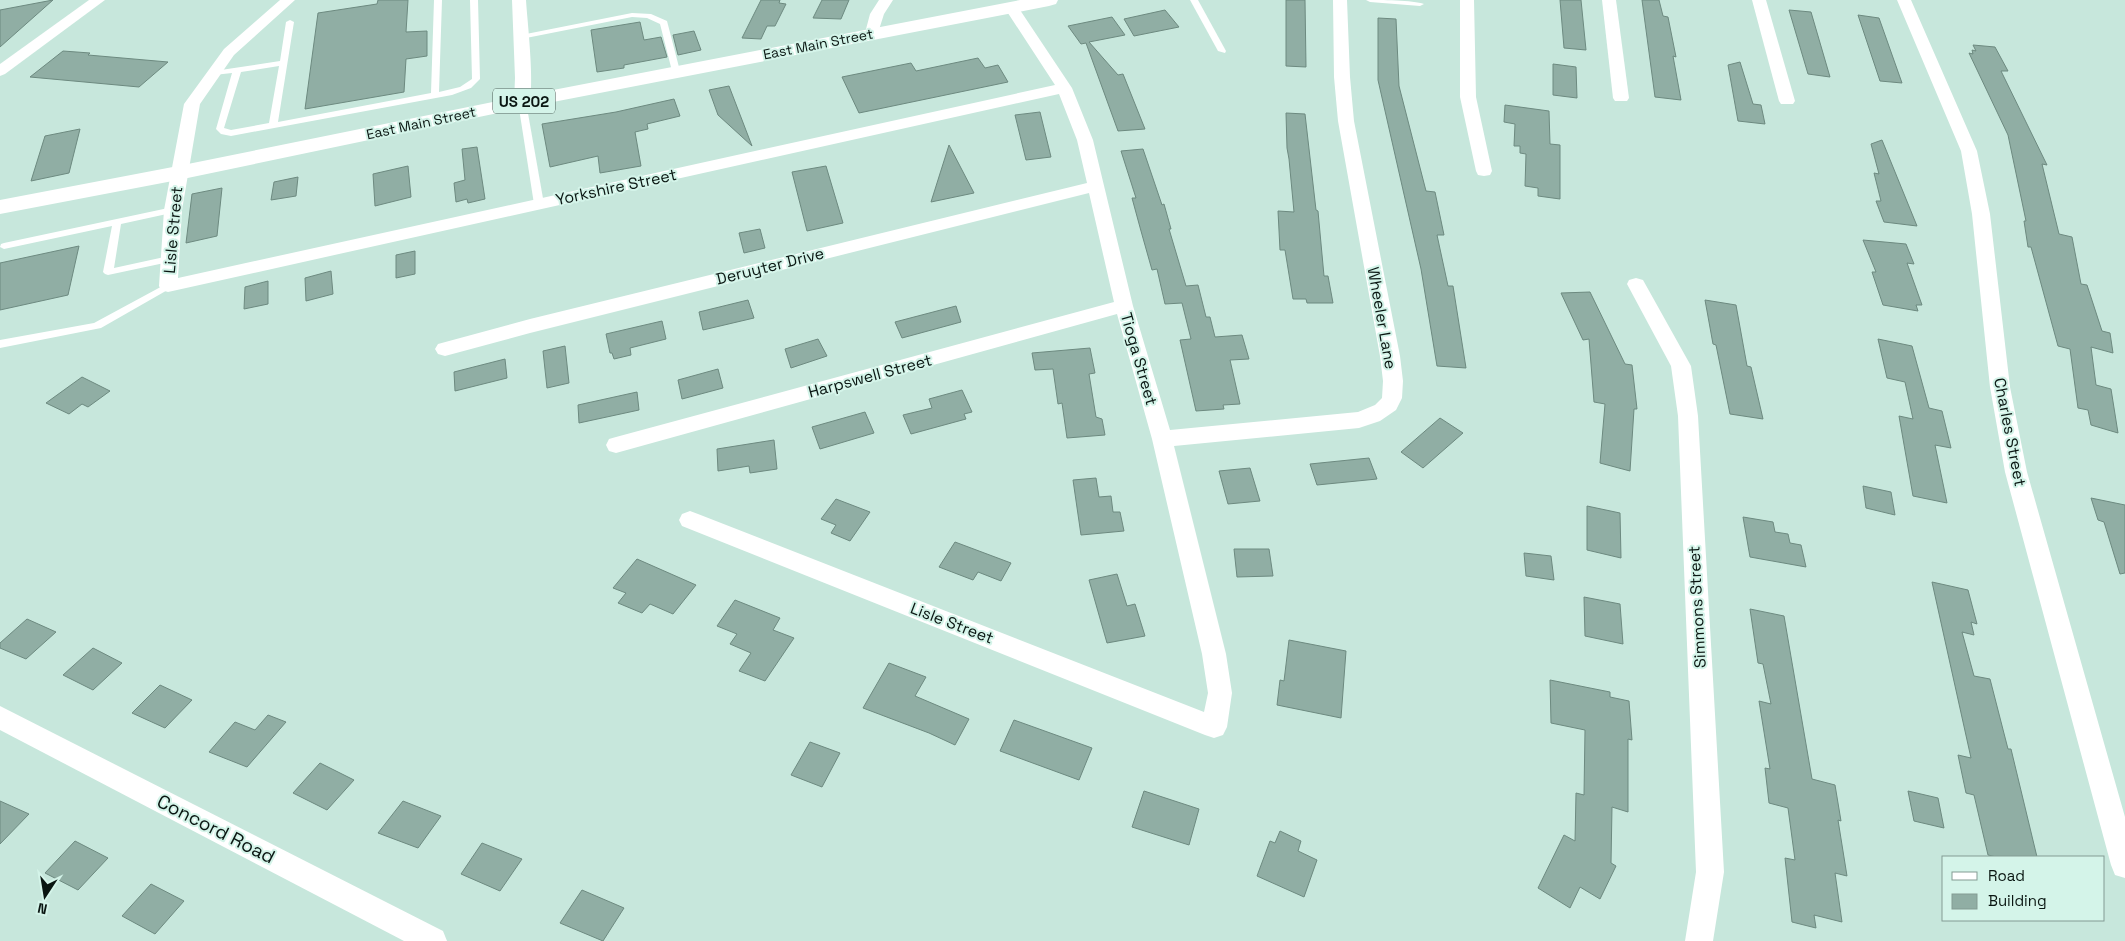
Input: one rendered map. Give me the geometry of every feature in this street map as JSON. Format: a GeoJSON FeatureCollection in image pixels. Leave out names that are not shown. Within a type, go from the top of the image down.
{"type":"FeatureCollection","features":[{"type":"Feature","properties":{"kind":"highway","name":"East Main Street"},"geometry":{"type":"LineString","coordinates":[[0,207],[178,173],[676,71],[1049,0]]}},
{"type":"Feature","properties":{"kind":"street"},"geometry":{"type":"LineString","coordinates":[[0,71],[98,0]]}},
{"type":"Feature","properties":{"kind":"street","name":"Lisle Street"},"geometry":{"type":"LineString","coordinates":[[168,286],[173,210],[178,173],[192,104],[229,52],[288,0]]}},
{"type":"Feature","properties":{"kind":"street"},"geometry":{"type":"LineString","coordinates":[[519,0],[522,102]]}},
{"type":"Feature","properties":{"kind":"street"},"geometry":{"type":"LineString","coordinates":[[872,33],[877,14],[886,0]]}},
{"type":"Feature","properties":{"kind":"street","name":"Wheeler Lane"},"geometry":{"type":"LineString","coordinates":[[1162,439],[1359,420],[1377,415],[1386,409],[1393,399],[1394,384],[1390,356],[1346,121],[1342,77],[1340,0]]}},
{"type":"Feature","properties":{"kind":"street"},"geometry":{"type":"LineString","coordinates":[[1467,0],[1468,97],[1484,171]]}},
{"type":"Feature","properties":{"kind":"street"},"geometry":{"type":"LineString","coordinates":[[1609,0],[1621,98]]}},
{"type":"Feature","properties":{"kind":"street"},"geometry":{"type":"LineString","coordinates":[[1759,0],[1788,101]]}},
{"type":"Feature","properties":{"kind":"street","name":"Charles Street"},"geometry":{"type":"LineString","coordinates":[[1904,0],[1969,151],[1981,214],[2000,387],[2016,472],[2125,865]]}},
{"type":"Feature","properties":{"kind":"street","name":"Tioga Street"},"geometry":{"type":"LineString","coordinates":[[1011,7],[1064,88],[1085,140],[1124,306],[1162,439],[1214,654],[1220,693],[1214,726]]}},
{"type":"Feature","properties":{"kind":"street","name":"Yorkshire Street"},"geometry":{"type":"LineString","coordinates":[[168,286],[1064,88]]}},
{"type":"Feature","properties":{"kind":"street","name":"Deruyter Drive"},"geometry":{"type":"LineString","coordinates":[[445,348],[1096,186]]}},
{"type":"Feature","properties":{"kind":"street","name":"Simmons Street"},"geometry":{"type":"LineString","coordinates":[[1636,284],[1680,366],[1688,416],[1710,872],[1699,941]]}},
{"type":"Feature","properties":{"kind":"street","name":"Harpswell Street"},"geometry":{"type":"LineString","coordinates":[[616,445],[1124,306]]}},
{"type":"Feature","properties":{"kind":"street","name":"Lisle Street"},"geometry":{"type":"LineString","coordinates":[[690,520],[1214,726]]}},
{"type":"Feature","properties":{"kind":"street","name":"Concord Road"},"geometry":{"type":"LineString","coordinates":[[0,717],[433,941]]}},
{"type":"Feature","properties":{"kind":"lane"},"geometry":{"type":"LineString","coordinates":[[435,95],[438,0]]}},
{"type":"Feature","properties":{"kind":"lane"},"geometry":{"type":"LineString","coordinates":[[237,70],[220,129],[230,134],[462,90],[472,85],[476,79],[474,0]]}},
{"type":"Feature","properties":{"kind":"lane"},"geometry":{"type":"LineString","coordinates":[[1194,0],[1222,51]]}},
{"type":"Feature","properties":{"kind":"lane"},"geometry":{"type":"LineString","coordinates":[[1370,0],[1420,4]]}},
{"type":"Feature","properties":{"kind":"lane"},"geometry":{"type":"LineString","coordinates":[[521,37],[625,17],[648,16],[664,23],[676,71]]}},
{"type":"Feature","properties":{"kind":"lane"},"geometry":{"type":"LineString","coordinates":[[273,126],[290,22]]}},
{"type":"Feature","properties":{"kind":"lane"},"geometry":{"type":"LineString","coordinates":[[214,73],[282,62]]}},
{"type":"Feature","properties":{"kind":"lane"},"geometry":{"type":"LineString","coordinates":[[522,102],[539,204]]}},
{"type":"Feature","properties":{"kind":"lane"},"geometry":{"type":"LineString","coordinates":[[4,246],[173,210]]}},
{"type":"Feature","properties":{"kind":"lane"},"geometry":{"type":"LineString","coordinates":[[117,222],[108,272],[169,259]]}},
{"type":"Feature","properties":{"kind":"lane"},"geometry":{"type":"LineString","coordinates":[[0,344],[97,326],[168,286]]}},
{"type":"Feature","properties":{"kind":"building"},"geometry":{"type":"Polygon","coordinates":[[[53,0],[0,47],[0,10],[53,0]]]}},
{"type":"Feature","properties":{"kind":"building"},"geometry":{"type":"Polygon","coordinates":[[[378,0],[408,0],[406,32],[427,31],[427,56],[406,59],[404,92],[305,109],[318,13],[377,4],[378,0]]]}},
{"type":"Feature","properties":{"kind":"building"},"geometry":{"type":"Polygon","coordinates":[[[761,0],[780,0],[779,3],[786,4],[775,26],[767,26],[761,39],[742,38],[761,0]]]}},
{"type":"Feature","properties":{"kind":"building"},"geometry":{"type":"Polygon","coordinates":[[[822,0],[849,0],[841,19],[813,18],[822,0]]]}},
{"type":"Feature","properties":{"kind":"building"},"geometry":{"type":"Polygon","coordinates":[[[1286,0],[1305,0],[1306,67],[1286,66],[1286,0]]]}},
{"type":"Feature","properties":{"kind":"building"},"geometry":{"type":"Polygon","coordinates":[[[1560,0],[1581,0],[1586,50],[1564,48],[1560,0]]]}},
{"type":"Feature","properties":{"kind":"building"},"geometry":{"type":"Polygon","coordinates":[[[1642,0],[1659,0],[1663,16],[1668,17],[1676,57],[1673,56],[1681,100],[1655,97],[1642,0]]]}},
{"type":"Feature","properties":{"kind":"building"},"geometry":{"type":"Polygon","coordinates":[[[1165,10],[1179,27],[1134,36],[1124,19],[1165,10]]]}},
{"type":"Feature","properties":{"kind":"building"},"geometry":{"type":"Polygon","coordinates":[[[1789,10],[1811,12],[1830,77],[1808,74],[1789,10]]]}},
{"type":"Feature","properties":{"kind":"building"},"geometry":{"type":"Polygon","coordinates":[[[1858,15],[1879,18],[1902,83],[1880,81],[1858,15]]]}},
{"type":"Feature","properties":{"kind":"building"},"geometry":{"type":"Polygon","coordinates":[[[1112,17],[1125,35],[1089,42],[1118,75],[1123,74],[1145,129],[1118,131],[1086,43],[1081,44],[1068,26],[1112,17]]]}},
{"type":"Feature","properties":{"kind":"building"},"geometry":{"type":"Polygon","coordinates":[[[1378,18],[1396,19],[1399,86],[1426,191],[1435,192],[1444,235],[1437,235],[1448,286],[1453,286],[1466,368],[1437,366],[1421,269],[1378,80],[1378,18]]]}},
{"type":"Feature","properties":{"kind":"building"},"geometry":{"type":"Polygon","coordinates":[[[640,22],[644,40],[661,37],[667,57],[624,65],[624,68],[597,72],[591,30],[640,22]]]}},
{"type":"Feature","properties":{"kind":"building"},"geometry":{"type":"Polygon","coordinates":[[[694,31],[701,50],[678,55],[673,35],[694,31]]]}},
{"type":"Feature","properties":{"kind":"building"},"geometry":{"type":"Polygon","coordinates":[[[1973,45],[1995,47],[2008,71],[2001,71],[2047,165],[2042,164],[2059,234],[2072,237],[2081,284],[2087,285],[2102,331],[2110,333],[2113,353],[2091,347],[2096,385],[2111,389],[2118,433],[2091,425],[2088,410],[2078,408],[2070,349],[2058,346],[2031,247],[2028,247],[2024,221],[2026,221],[2008,135],[1969,53],[1973,54],[1972,50],[1976,51],[1973,45]]]}},
{"type":"Feature","properties":{"kind":"building"},"geometry":{"type":"Polygon","coordinates":[[[63,51],[168,62],[139,87],[30,77],[63,51]]]}},
{"type":"Feature","properties":{"kind":"building"},"geometry":{"type":"Polygon","coordinates":[[[978,58],[985,68],[998,65],[1008,82],[859,113],[842,77],[911,63],[916,71],[978,58]]]}},
{"type":"Feature","properties":{"kind":"building"},"geometry":{"type":"Polygon","coordinates":[[[1740,62],[1753,104],[1761,105],[1765,124],[1738,121],[1728,65],[1740,62]]]}},
{"type":"Feature","properties":{"kind":"building"},"geometry":{"type":"Polygon","coordinates":[[[1553,64],[1576,67],[1577,98],[1553,95],[1553,64]]]}},
{"type":"Feature","properties":{"kind":"building"},"geometry":{"type":"Polygon","coordinates":[[[729,86],[752,146],[718,115],[709,90],[729,86]]]}},
{"type":"Feature","properties":{"kind":"building"},"geometry":{"type":"Polygon","coordinates":[[[674,99],[680,116],[647,124],[648,129],[635,132],[641,166],[600,173],[598,156],[550,167],[542,124],[616,112],[674,99]]]}},
{"type":"Feature","properties":{"kind":"building"},"geometry":{"type":"Polygon","coordinates":[[[1505,105],[1549,111],[1550,144],[1560,145],[1560,199],[1538,196],[1538,188],[1525,186],[1526,154],[1520,153],[1520,146],[1514,146],[1515,124],[1504,122],[1505,105]]]}},
{"type":"Feature","properties":{"kind":"building"},"geometry":{"type":"Polygon","coordinates":[[[1040,112],[1051,157],[1026,160],[1015,115],[1040,112]]]}},
{"type":"Feature","properties":{"kind":"building"},"geometry":{"type":"Polygon","coordinates":[[[1286,113],[1305,114],[1316,210],[1318,211],[1324,276],[1328,276],[1333,303],[1307,303],[1306,299],[1293,299],[1285,250],[1280,250],[1278,211],[1294,212],[1287,148],[1286,113]]]}},
{"type":"Feature","properties":{"kind":"building"},"geometry":{"type":"Polygon","coordinates":[[[80,129],[69,173],[31,181],[45,136],[80,129]]]}},
{"type":"Feature","properties":{"kind":"building"},"geometry":{"type":"Polygon","coordinates":[[[1882,140],[1917,226],[1884,222],[1876,201],[1881,201],[1874,173],[1879,174],[1871,144],[1882,140]]]}},
{"type":"Feature","properties":{"kind":"building"},"geometry":{"type":"Polygon","coordinates":[[[949,145],[974,193],[931,202],[949,145]]]}},
{"type":"Feature","properties":{"kind":"building"},"geometry":{"type":"Polygon","coordinates":[[[477,147],[485,199],[468,203],[467,199],[456,202],[454,183],[465,180],[462,149],[477,147]]]}},
{"type":"Feature","properties":{"kind":"building"},"geometry":{"type":"Polygon","coordinates":[[[1143,149],[1162,205],[1164,204],[1171,229],[1169,229],[1186,286],[1198,285],[1206,317],[1210,317],[1215,337],[1242,335],[1249,359],[1230,360],[1240,404],[1223,405],[1224,409],[1196,411],[1180,340],[1191,339],[1182,303],[1165,304],[1157,269],[1152,270],[1132,198],[1136,198],[1121,151],[1143,149]]]}},
{"type":"Feature","properties":{"kind":"building"},"geometry":{"type":"Polygon","coordinates":[[[408,166],[411,197],[375,206],[373,174],[408,166]]]}},
{"type":"Feature","properties":{"kind":"building"},"geometry":{"type":"Polygon","coordinates":[[[826,166],[843,223],[807,231],[792,172],[826,166]]]}},
{"type":"Feature","properties":{"kind":"building"},"geometry":{"type":"Polygon","coordinates":[[[298,177],[296,196],[271,200],[274,182],[298,177]]]}},
{"type":"Feature","properties":{"kind":"building"},"geometry":{"type":"Polygon","coordinates":[[[222,188],[217,236],[186,243],[192,194],[222,188]]]}},
{"type":"Feature","properties":{"kind":"building"},"geometry":{"type":"Polygon","coordinates":[[[760,229],[765,248],[744,253],[739,233],[760,229]]]}},
{"type":"Feature","properties":{"kind":"building"},"geometry":{"type":"Polygon","coordinates":[[[1863,240],[1906,244],[1914,264],[1907,263],[1922,305],[1916,305],[1918,311],[1883,305],[1872,272],[1876,272],[1863,240]]]}},
{"type":"Feature","properties":{"kind":"building"},"geometry":{"type":"Polygon","coordinates":[[[79,246],[68,295],[0,310],[0,263],[79,246]]]}},
{"type":"Feature","properties":{"kind":"building"},"geometry":{"type":"Polygon","coordinates":[[[415,251],[415,274],[396,278],[396,255],[415,251]]]}},
{"type":"Feature","properties":{"kind":"building"},"geometry":{"type":"Polygon","coordinates":[[[331,271],[333,294],[306,301],[305,278],[331,271]]]}},
{"type":"Feature","properties":{"kind":"building"},"geometry":{"type":"Polygon","coordinates":[[[268,281],[268,304],[244,309],[245,287],[268,281]]]}},
{"type":"Feature","properties":{"kind":"building"},"geometry":{"type":"Polygon","coordinates":[[[1590,292],[1625,364],[1632,365],[1637,409],[1634,409],[1630,471],[1600,463],[1605,404],[1594,402],[1589,339],[1583,340],[1561,293],[1590,292]]]}},
{"type":"Feature","properties":{"kind":"building"},"geometry":{"type":"Polygon","coordinates":[[[748,300],[754,318],[703,330],[699,312],[748,300]]]}},
{"type":"Feature","properties":{"kind":"building"},"geometry":{"type":"Polygon","coordinates":[[[1705,300],[1736,305],[1747,366],[1751,367],[1763,419],[1730,414],[1716,345],[1713,344],[1705,300]]]}},
{"type":"Feature","properties":{"kind":"building"},"geometry":{"type":"Polygon","coordinates":[[[956,306],[961,322],[902,338],[895,322],[956,306]]]}},
{"type":"Feature","properties":{"kind":"building"},"geometry":{"type":"Polygon","coordinates":[[[662,321],[666,339],[630,348],[631,355],[614,359],[612,353],[610,353],[606,334],[662,321]]]}},
{"type":"Feature","properties":{"kind":"building"},"geometry":{"type":"Polygon","coordinates":[[[818,339],[827,356],[791,368],[785,349],[818,339]]]}},
{"type":"Feature","properties":{"kind":"building"},"geometry":{"type":"Polygon","coordinates":[[[1878,339],[1912,346],[1929,408],[1942,411],[1951,448],[1935,445],[1947,503],[1913,496],[1899,416],[1913,419],[1905,382],[1887,378],[1878,339]]]}},
{"type":"Feature","properties":{"kind":"building"},"geometry":{"type":"Polygon","coordinates":[[[565,346],[569,383],[547,388],[543,351],[565,346]]]}},
{"type":"Feature","properties":{"kind":"building"},"geometry":{"type":"Polygon","coordinates":[[[1090,348],[1095,373],[1089,374],[1096,417],[1102,419],[1105,435],[1067,438],[1062,403],[1058,404],[1053,369],[1035,370],[1032,353],[1090,348]]]}},
{"type":"Feature","properties":{"kind":"building"},"geometry":{"type":"Polygon","coordinates":[[[505,359],[507,378],[455,391],[454,372],[505,359]]]}},
{"type":"Feature","properties":{"kind":"building"},"geometry":{"type":"Polygon","coordinates":[[[718,369],[723,388],[682,399],[678,380],[718,369]]]}},
{"type":"Feature","properties":{"kind":"building"},"geometry":{"type":"Polygon","coordinates":[[[82,377],[110,391],[88,407],[82,404],[69,414],[46,403],[82,377]]]}},
{"type":"Feature","properties":{"kind":"building"},"geometry":{"type":"Polygon","coordinates":[[[962,390],[972,412],[964,414],[966,419],[911,434],[903,415],[932,408],[929,399],[962,390]]]}},
{"type":"Feature","properties":{"kind":"building"},"geometry":{"type":"Polygon","coordinates":[[[637,392],[639,410],[579,423],[578,405],[637,392]]]}},
{"type":"Feature","properties":{"kind":"building"},"geometry":{"type":"Polygon","coordinates":[[[865,412],[874,433],[820,449],[812,427],[865,412]]]}},
{"type":"Feature","properties":{"kind":"building"},"geometry":{"type":"Polygon","coordinates":[[[1440,418],[1463,433],[1423,468],[1401,452],[1440,418]]]}},
{"type":"Feature","properties":{"kind":"building"},"geometry":{"type":"Polygon","coordinates":[[[774,440],[777,469],[750,473],[749,466],[718,471],[717,449],[774,440]]]}},
{"type":"Feature","properties":{"kind":"building"},"geometry":{"type":"Polygon","coordinates":[[[1369,458],[1377,479],[1317,485],[1310,464],[1369,458]]]}},
{"type":"Feature","properties":{"kind":"building"},"geometry":{"type":"Polygon","coordinates":[[[1250,468],[1260,501],[1228,504],[1219,471],[1250,468]]]}},
{"type":"Feature","properties":{"kind":"building"},"geometry":{"type":"Polygon","coordinates":[[[1096,478],[1099,497],[1111,496],[1113,512],[1120,512],[1124,531],[1081,535],[1073,480],[1096,478]]]}},
{"type":"Feature","properties":{"kind":"building"},"geometry":{"type":"Polygon","coordinates":[[[1863,486],[1891,492],[1895,515],[1866,508],[1863,486]]]}},
{"type":"Feature","properties":{"kind":"building"},"geometry":{"type":"Polygon","coordinates":[[[2091,498],[2125,505],[2125,573],[2120,574],[2104,522],[2098,520],[2091,498]]]}},
{"type":"Feature","properties":{"kind":"building"},"geometry":{"type":"Polygon","coordinates":[[[836,499],[870,512],[850,541],[831,533],[836,525],[821,519],[836,499]]]}},
{"type":"Feature","properties":{"kind":"building"},"geometry":{"type":"Polygon","coordinates":[[[1587,506],[1620,513],[1621,558],[1587,550],[1587,506]]]}},
{"type":"Feature","properties":{"kind":"building"},"geometry":{"type":"Polygon","coordinates":[[[1743,517],[1773,522],[1775,532],[1788,534],[1790,543],[1801,545],[1806,567],[1750,557],[1743,517]]]}},
{"type":"Feature","properties":{"kind":"building"},"geometry":{"type":"Polygon","coordinates":[[[955,542],[1011,563],[1001,581],[978,572],[973,580],[939,567],[955,542]]]}},
{"type":"Feature","properties":{"kind":"building"},"geometry":{"type":"Polygon","coordinates":[[[1234,549],[1269,549],[1273,576],[1237,577],[1234,549]]]}},
{"type":"Feature","properties":{"kind":"building"},"geometry":{"type":"Polygon","coordinates":[[[1524,553],[1551,556],[1554,580],[1526,576],[1524,553]]]}},
{"type":"Feature","properties":{"kind":"building"},"geometry":{"type":"Polygon","coordinates":[[[637,559],[696,585],[673,614],[650,604],[642,613],[618,603],[626,593],[613,588],[637,559]]]}},
{"type":"Feature","properties":{"kind":"building"},"geometry":{"type":"Polygon","coordinates":[[[1117,574],[1127,606],[1135,604],[1145,636],[1107,643],[1089,580],[1117,574]]]}},
{"type":"Feature","properties":{"kind":"building"},"geometry":{"type":"Polygon","coordinates":[[[1932,582],[1968,590],[1977,624],[1971,622],[1974,635],[1962,632],[1974,676],[1990,679],[2008,749],[2011,749],[2037,856],[1988,855],[1974,795],[1966,793],[1958,755],[1971,758],[1932,582]]]}},
{"type":"Feature","properties":{"kind":"building"},"geometry":{"type":"Polygon","coordinates":[[[1584,597],[1620,604],[1623,644],[1585,636],[1584,597]]]}},
{"type":"Feature","properties":{"kind":"building"},"geometry":{"type":"Polygon","coordinates":[[[735,600],[780,618],[773,630],[794,638],[765,681],[739,671],[751,653],[730,644],[737,634],[717,626],[735,600]]]}},
{"type":"Feature","properties":{"kind":"building"},"geometry":{"type":"Polygon","coordinates":[[[1750,609],[1784,616],[1812,779],[1835,785],[1841,821],[1838,820],[1847,876],[1835,873],[1842,922],[1814,915],[1816,928],[1792,922],[1785,858],[1795,860],[1788,808],[1769,803],[1765,768],[1770,769],[1759,701],[1771,704],[1763,664],[1758,663],[1750,609]]]}},
{"type":"Feature","properties":{"kind":"building"},"geometry":{"type":"Polygon","coordinates":[[[27,619],[56,632],[26,659],[0,648],[0,643],[27,619]]]}},
{"type":"Feature","properties":{"kind":"building"},"geometry":{"type":"Polygon","coordinates":[[[1289,640],[1346,651],[1341,718],[1277,705],[1280,680],[1284,681],[1289,640]]]}},
{"type":"Feature","properties":{"kind":"building"},"geometry":{"type":"Polygon","coordinates":[[[93,648],[122,663],[93,690],[63,675],[93,648]]]}},
{"type":"Feature","properties":{"kind":"building"},"geometry":{"type":"Polygon","coordinates":[[[889,663],[926,677],[915,696],[969,719],[955,745],[863,708],[889,663]]]}},
{"type":"Feature","properties":{"kind":"building"},"geometry":{"type":"Polygon","coordinates":[[[1550,680],[1610,692],[1610,697],[1629,701],[1632,740],[1628,739],[1628,812],[1612,807],[1611,863],[1616,866],[1600,899],[1580,887],[1570,908],[1538,888],[1564,835],[1575,841],[1576,793],[1584,795],[1585,730],[1551,723],[1550,680]]]}},
{"type":"Feature","properties":{"kind":"building"},"geometry":{"type":"Polygon","coordinates":[[[160,685],[192,700],[165,728],[132,713],[160,685]]]}},
{"type":"Feature","properties":{"kind":"building"},"geometry":{"type":"Polygon","coordinates":[[[268,715],[286,722],[247,767],[209,752],[235,722],[255,730],[268,715]]]}},
{"type":"Feature","properties":{"kind":"building"},"geometry":{"type":"Polygon","coordinates":[[[1014,720],[1092,748],[1079,780],[1000,751],[1014,720]]]}},
{"type":"Feature","properties":{"kind":"building"},"geometry":{"type":"Polygon","coordinates":[[[810,742],[840,753],[822,787],[791,775],[810,742]]]}},
{"type":"Feature","properties":{"kind":"building"},"geometry":{"type":"Polygon","coordinates":[[[320,763],[354,780],[327,810],[293,793],[320,763]]]}},
{"type":"Feature","properties":{"kind":"building"},"geometry":{"type":"Polygon","coordinates":[[[1144,791],[1199,809],[1189,845],[1132,827],[1144,791]]]}},
{"type":"Feature","properties":{"kind":"building"},"geometry":{"type":"Polygon","coordinates":[[[1908,791],[1938,798],[1944,828],[1914,821],[1908,791]]]}},
{"type":"Feature","properties":{"kind":"building"},"geometry":{"type":"Polygon","coordinates":[[[0,801],[29,814],[0,844],[0,801]]]}},
{"type":"Feature","properties":{"kind":"building"},"geometry":{"type":"Polygon","coordinates":[[[403,801],[441,816],[418,848],[378,833],[403,801]]]}},
{"type":"Feature","properties":{"kind":"building"},"geometry":{"type":"Polygon","coordinates":[[[1280,831],[1301,841],[1298,851],[1317,860],[1304,897],[1257,876],[1270,841],[1275,843],[1280,831]]]}},
{"type":"Feature","properties":{"kind":"building"},"geometry":{"type":"Polygon","coordinates":[[[75,841],[108,858],[78,890],[45,873],[75,841]]]}},
{"type":"Feature","properties":{"kind":"building"},"geometry":{"type":"Polygon","coordinates":[[[482,843],[522,859],[500,891],[461,874],[482,843]]]}},
{"type":"Feature","properties":{"kind":"building"},"geometry":{"type":"Polygon","coordinates":[[[151,884],[184,901],[155,934],[122,916],[151,884]]]}},
{"type":"Feature","properties":{"kind":"building"},"geometry":{"type":"Polygon","coordinates":[[[582,890],[624,908],[603,941],[560,923],[582,890]]]}}]}
